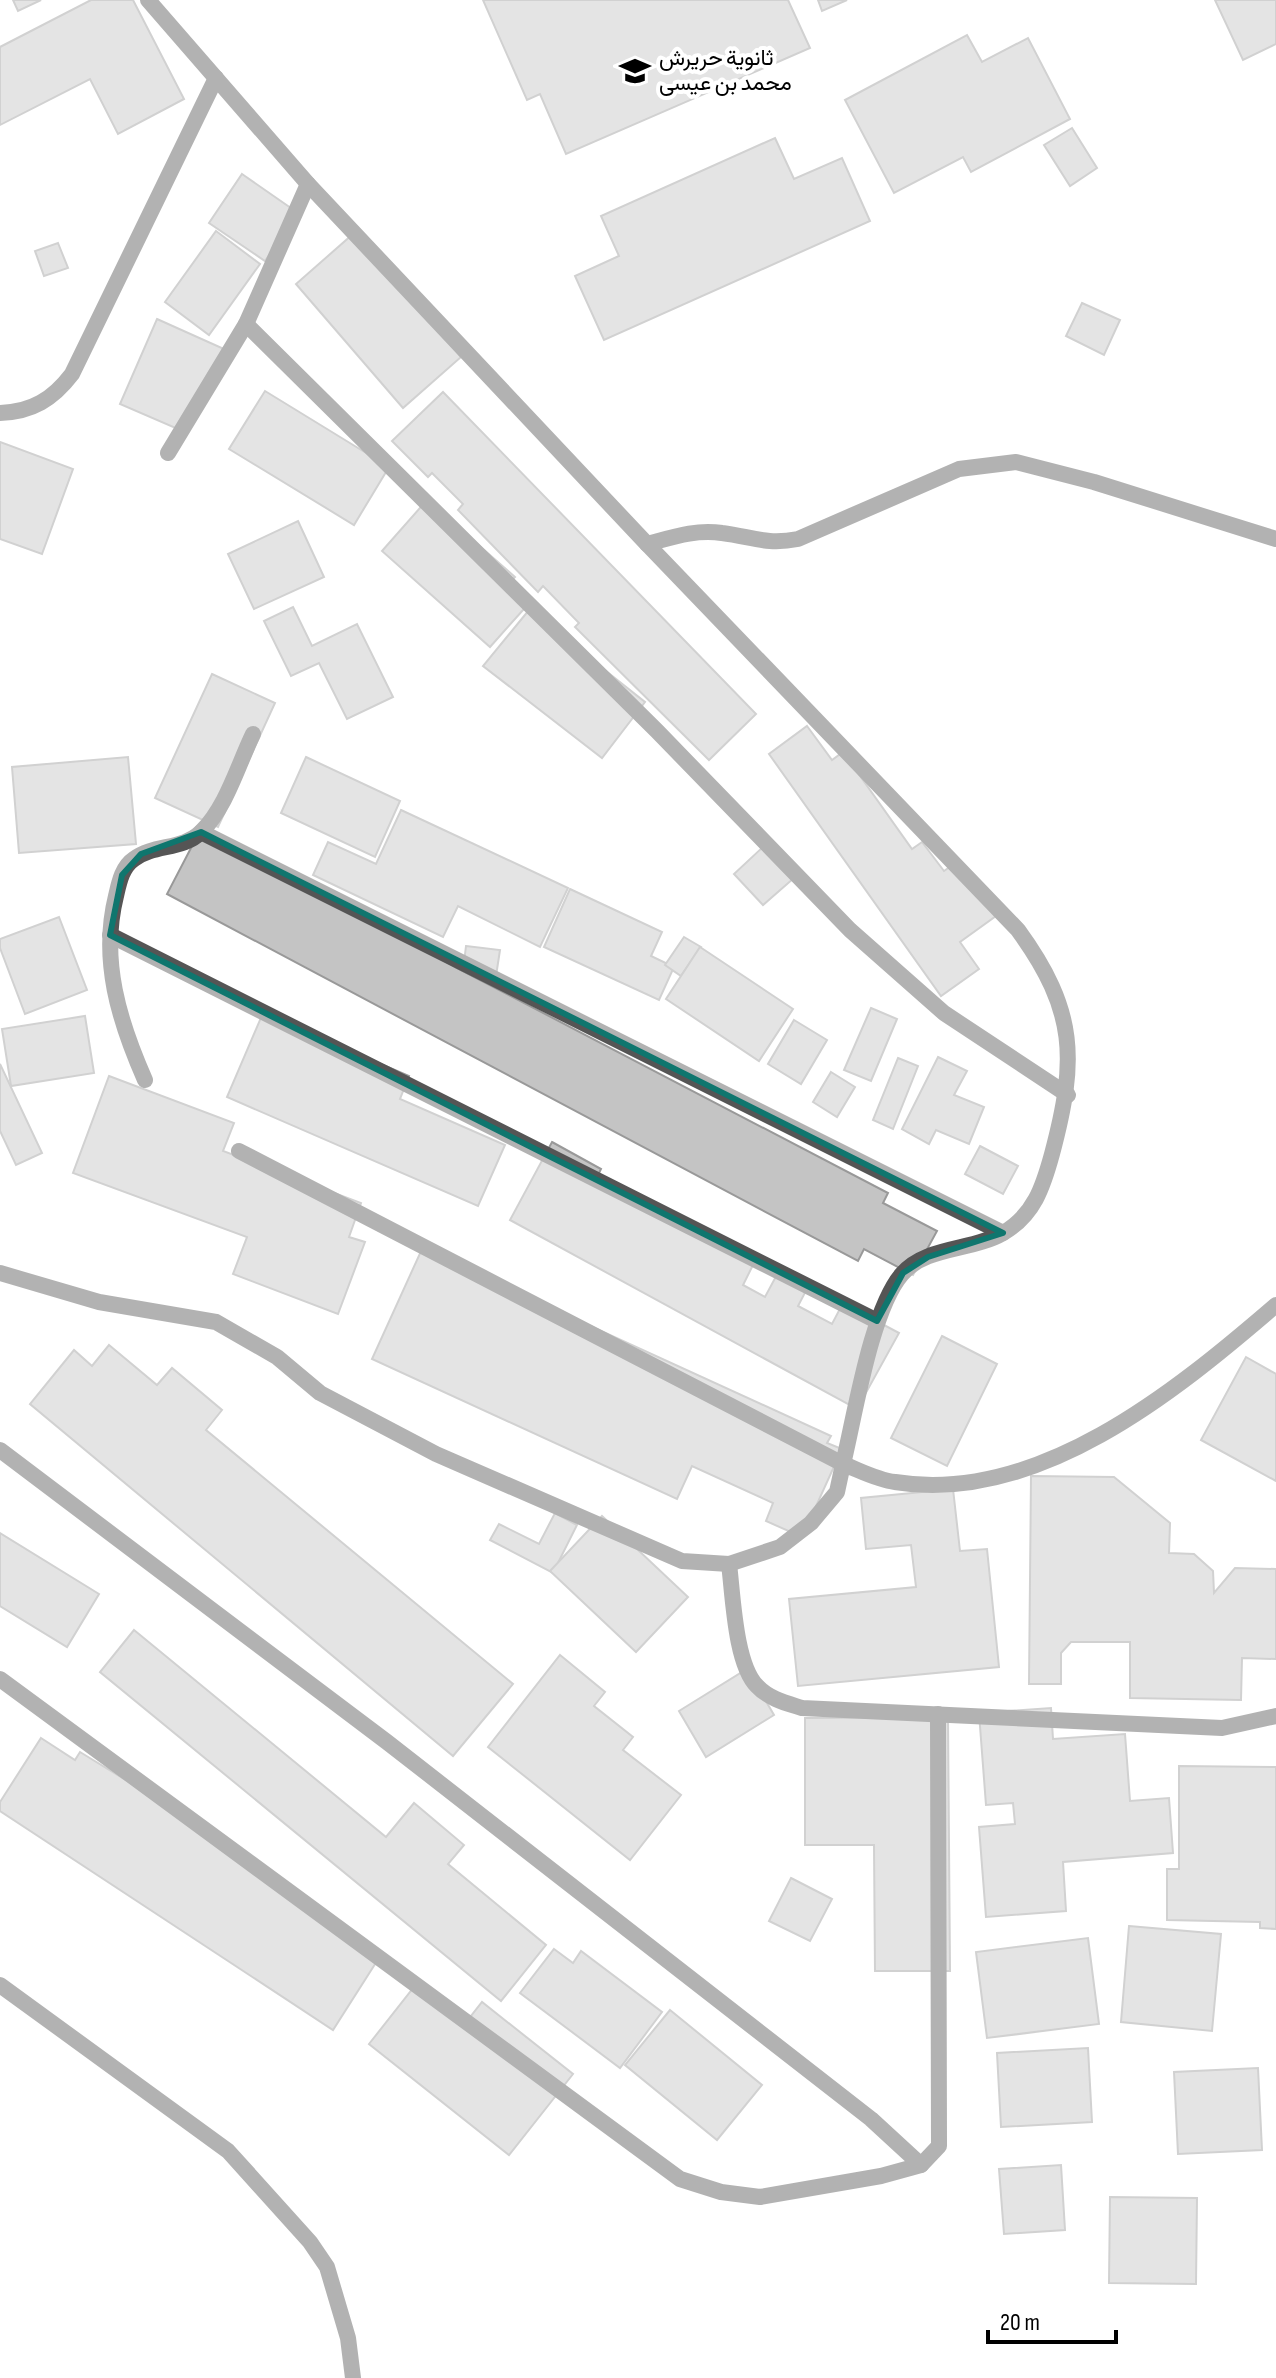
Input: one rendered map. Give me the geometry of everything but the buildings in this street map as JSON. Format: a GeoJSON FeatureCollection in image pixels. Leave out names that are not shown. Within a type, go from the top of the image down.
{"type":"FeatureCollection","features":[{"type":"Feature","properties":{"kind":"street"},"geometry":{"type":"LineString","coordinates":[[0,1273],[99,1302],[216,1322],[277,1357],[320,1393],[436,1454],[654,1551],[682,1561],[729,1564],[780,1547],[811,1523],[837,1492],[877,1321],[903,1273],[928,1257],[974,1247],[1023,1219],[1037,1201],[1068,1095],[1069,1048],[1057,995],[1040,960],[1018,930],[647,544],[308,184],[148,0]]}},
{"type":"Feature","properties":{"kind":"street"},"geometry":{"type":"LineString","coordinates":[[0,413],[16,412],[56,396],[72,374],[216,78]]}},
{"type":"Feature","properties":{"kind":"street"},"geometry":{"type":"LineString","coordinates":[[168,453],[246,324],[308,184]]}},
{"type":"Feature","properties":{"kind":"street"},"geometry":{"type":"LineString","coordinates":[[246,324],[657,731],[850,930],[944,1013],[1068,1095]]}},
{"type":"Feature","properties":{"kind":"street"},"geometry":{"type":"LineString","coordinates":[[647,544],[692,531],[721,532],[770,544],[798,539],[959,469],[1016,462],[1276,539]]}},
{"type":"Feature","properties":{"kind":"street"},"geometry":{"type":"LineString","coordinates":[[145,1080],[126,1037],[112,987],[110,935],[122,875],[131,861],[153,849],[184,843],[201,832],[221,802],[253,734]]}},
{"type":"Feature","properties":{"kind":"street"},"geometry":{"type":"LineString","coordinates":[[201,832],[1003,1233]]}},
{"type":"Feature","properties":{"kind":"street"},"geometry":{"type":"LineString","coordinates":[[110,935],[877,1321]]}},
{"type":"Feature","properties":{"kind":"street"},"geometry":{"type":"LineString","coordinates":[[239,1151],[843,1464],[892,1482],[941,1485],[989,1477],[1054,1458],[1130,1419],[1225,1348],[1276,1305]]}},
{"type":"Feature","properties":{"kind":"street"},"geometry":{"type":"LineString","coordinates":[[0,1450],[424,1771],[871,2119],[921,2165]]}},
{"type":"Feature","properties":{"kind":"street"},"geometry":{"type":"LineString","coordinates":[[729,1564],[743,1660],[755,1684],[771,1698],[802,1708],[1222,1728],[1276,1716]]}},
{"type":"Feature","properties":{"kind":"street"},"geometry":{"type":"LineString","coordinates":[[0,1679],[680,2179],[721,2192],[760,2197],[881,2176],[921,2165],[939,2146],[942,2136],[938,2100],[938,1714]]}},
{"type":"Feature","properties":{"kind":"street"},"geometry":{"type":"LineString","coordinates":[[0,1985],[228,2151],[327,2267],[348,2338],[353,2378]]}},
{"type":"Feature","properties":{"kind":"highlighted area"},"geometry":{"type":"Polygon","coordinates":[[[201,832],[1003,1233],[928,1257],[903,1273],[877,1321],[110,935],[122,875],[141,854],[201,832]]]}},
{"type":"Feature","properties":{"kind":"place","name":"ثانوية حريرش محمد بن عيسى"},"geometry":{"type":"Point","coordinates":[635,71]}}]}
